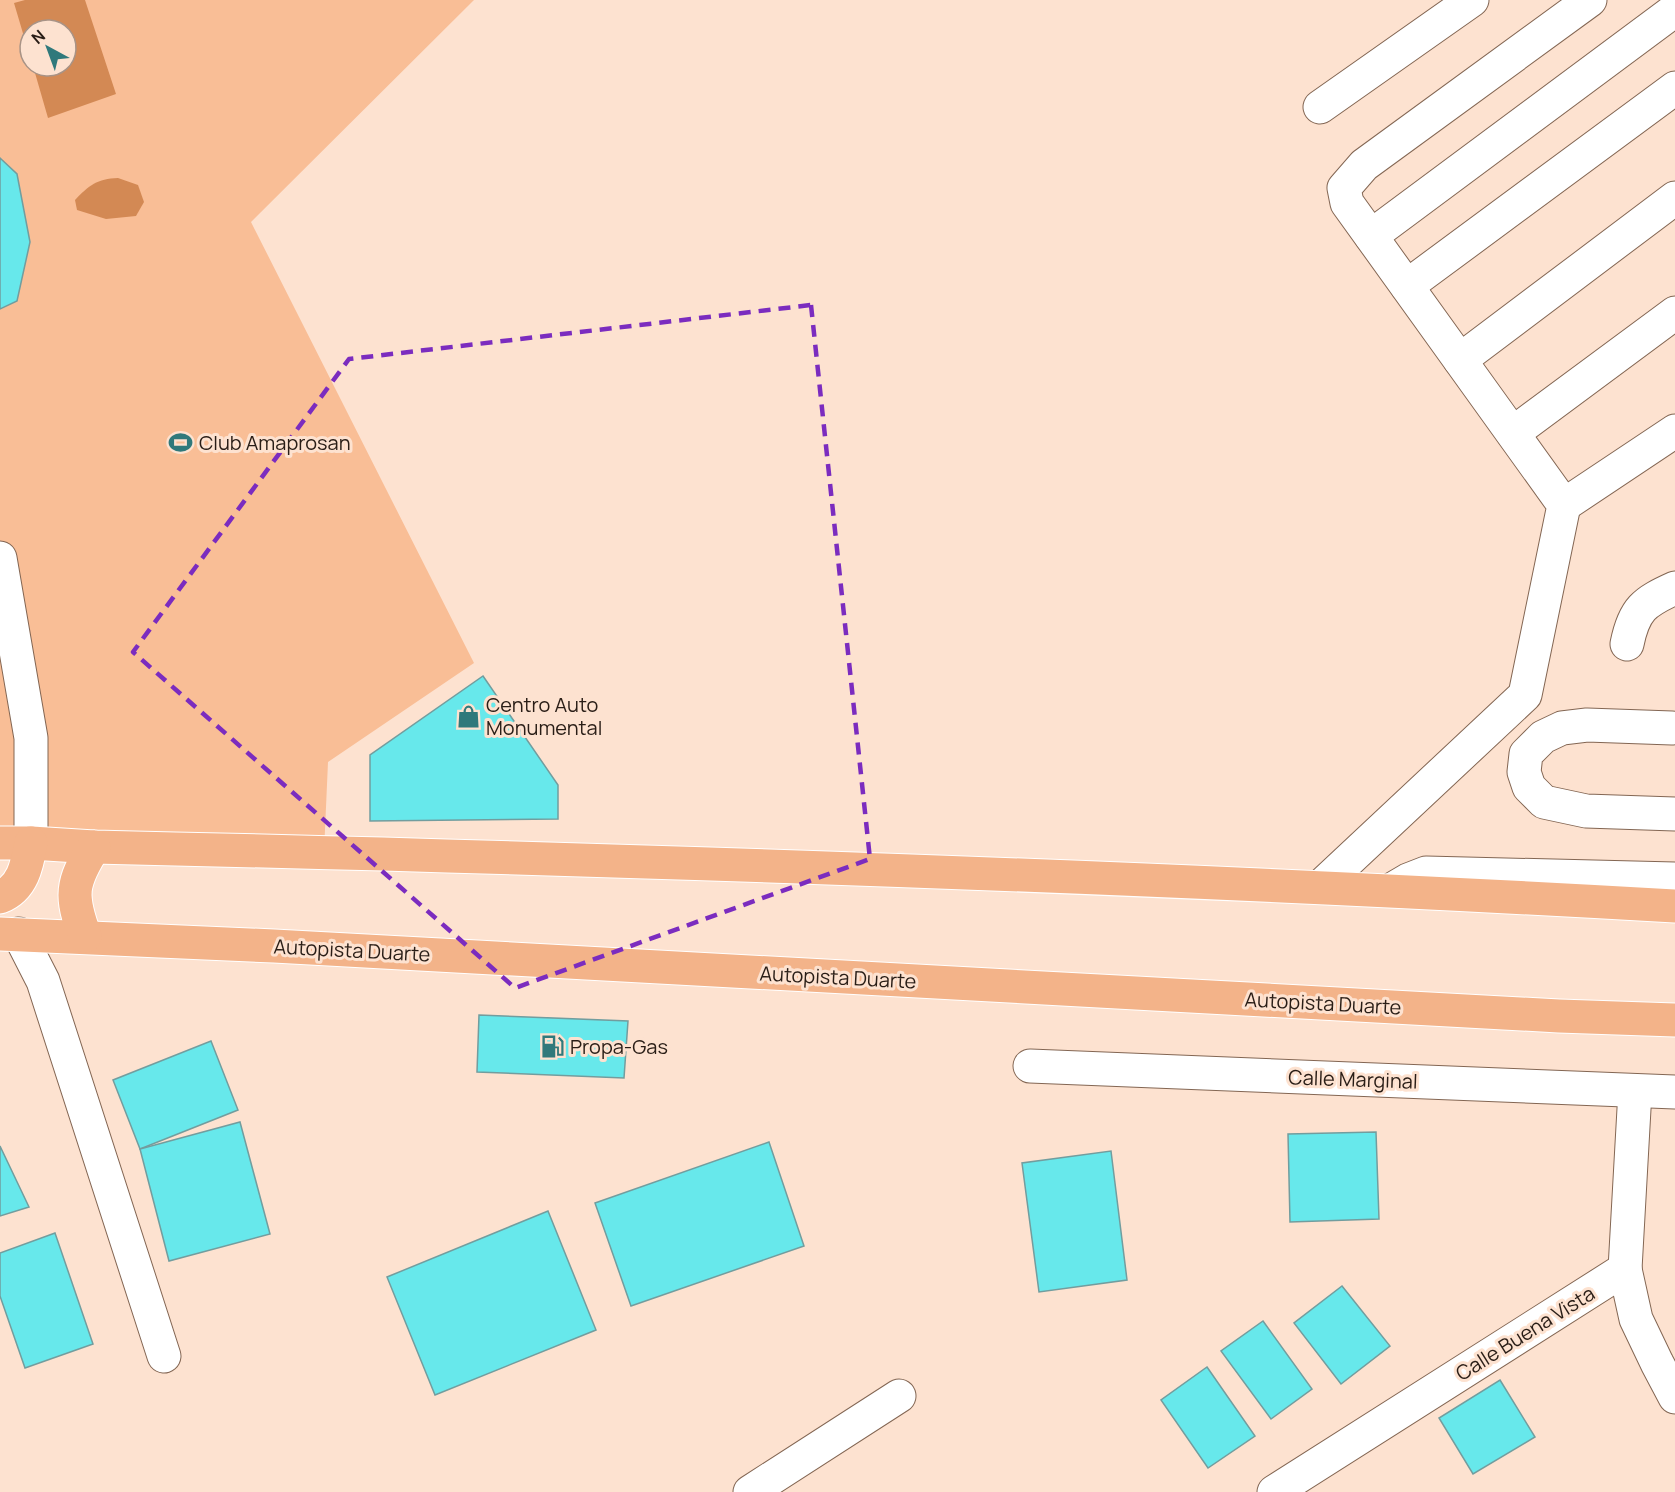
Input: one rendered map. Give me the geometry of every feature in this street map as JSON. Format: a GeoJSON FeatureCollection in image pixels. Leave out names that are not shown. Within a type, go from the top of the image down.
{"type":"FeatureCollection","features":[{"type":"Feature","properties":{"kind":"highway"},"geometry":{"type":"LineString","coordinates":[[0,897],[8,894],[21,880],[15,843],[647,861],[1391,890],[1675,906]]}},
{"type":"Feature","properties":{"kind":"highway"},"geometry":{"type":"LineString","coordinates":[[85,936],[77,914],[74,894],[79,870],[94,847]]}},
{"type":"Feature","properties":{"kind":"highway","name":"Autopista Duarte"},"geometry":{"type":"LineString","coordinates":[[10,934],[85,936],[1547,1016],[1675,1020]]}},
{"type":"Feature","properties":{"kind":"street"},"geometry":{"type":"LineString","coordinates":[[1320,107],[1472,0]]}},
{"type":"Feature","properties":{"kind":"street"},"geometry":{"type":"LineString","coordinates":[[1564,505],[1347,203],[1344,188],[1364,165],[1590,0]]}},
{"type":"Feature","properties":{"kind":"street"},"geometry":{"type":"LineString","coordinates":[[1371,236],[1675,10]]}},
{"type":"Feature","properties":{"kind":"street"},"geometry":{"type":"LineString","coordinates":[[1407,286],[1675,88]]}},
{"type":"Feature","properties":{"kind":"street"},"geometry":{"type":"LineString","coordinates":[[1460,360],[1675,198]]}},
{"type":"Feature","properties":{"kind":"street"},"geometry":{"type":"LineString","coordinates":[[1513,433],[1675,313]]}},
{"type":"Feature","properties":{"kind":"street"},"geometry":{"type":"LineString","coordinates":[[1320,887],[1525,695],[1564,505],[1675,430]]}},
{"type":"Feature","properties":{"kind":"street"},"geometry":{"type":"LineString","coordinates":[[0,558],[31,738],[15,843]]}},
{"type":"Feature","properties":{"kind":"street"},"geometry":{"type":"LineString","coordinates":[[1627,644],[1631,624],[1649,600],[1675,588]]}},
{"type":"Feature","properties":{"kind":"street"},"geometry":{"type":"LineString","coordinates":[[1672,728],[1587,725],[1562,728],[1543,737],[1526,754],[1524,772],[1529,787],[1544,802],[1586,810],[1675,814]]}},
{"type":"Feature","properties":{"kind":"street"},"geometry":{"type":"LineString","coordinates":[[1391,890],[1426,873],[1675,879]]}},
{"type":"Feature","properties":{"kind":"street"},"geometry":{"type":"LineString","coordinates":[[10,934],[43,981],[164,1356]]}},
{"type":"Feature","properties":{"kind":"street"},"geometry":{"type":"LineString","coordinates":[[43,981],[52,936]]}},
{"type":"Feature","properties":{"kind":"street","name":"Calle Marginal"},"geometry":{"type":"LineString","coordinates":[[1030,1066],[1675,1092]]}},
{"type":"Feature","properties":{"kind":"street"},"geometry":{"type":"LineString","coordinates":[[1635,1091],[1626,1269],[1636,1318],[1675,1397]]}},
{"type":"Feature","properties":{"kind":"street","name":"Calle Buena Vista"},"geometry":{"type":"LineString","coordinates":[[1274,1492],[1626,1269]]}},
{"type":"Feature","properties":{"kind":"street"},"geometry":{"type":"LineString","coordinates":[[750,1492],[899,1396]]}},
{"type":"Feature","properties":{"kind":"highlighted area"},"geometry":{"type":"Polygon","coordinates":[[[811,305],[870,859],[515,988],[133,652],[349,359],[811,305]]]}},
{"type":"Feature","properties":{"kind":"shaded area","name":"Club Amaprosan"},"geometry":{"type":"Polygon","coordinates":[[[0,0],[474,0],[251,222],[474,663],[328,762],[324,852],[0,844],[0,0]]]}},
{"type":"Feature","properties":{"kind":"shaded area"},"geometry":{"type":"Polygon","coordinates":[[[25,0],[85,0],[116,94],[48,118],[36,78],[78,78],[78,18],[18,18],[14,3],[25,0]]]}},
{"type":"Feature","properties":{"kind":"shaded area"},"geometry":{"type":"Polygon","coordinates":[[[118,178],[138,185],[144,202],[136,216],[106,219],[77,210],[75,200],[89,187],[99,181],[118,178]]]}},
{"type":"Feature","properties":{"kind":"building"},"geometry":{"type":"Polygon","coordinates":[[[0,158],[17,174],[30,242],[17,301],[0,309],[0,158]]]}},
{"type":"Feature","properties":{"kind":"building","name":"Centro Auto Monumental"},"geometry":{"type":"Polygon","coordinates":[[[483,676],[558,785],[558,819],[370,821],[370,755],[483,676]]]}},
{"type":"Feature","properties":{"kind":"building","name":"Propa-Gas"},"geometry":{"type":"Polygon","coordinates":[[[479,1015],[628,1021],[624,1078],[477,1072],[479,1015]]]}},
{"type":"Feature","properties":{"kind":"building"},"geometry":{"type":"Polygon","coordinates":[[[211,1041],[238,1110],[140,1149],[113,1080],[211,1041]]]}},
{"type":"Feature","properties":{"kind":"building"},"geometry":{"type":"Polygon","coordinates":[[[240,1122],[270,1234],[169,1261],[140,1149],[240,1122]]]}},
{"type":"Feature","properties":{"kind":"building"},"geometry":{"type":"Polygon","coordinates":[[[1376,1132],[1379,1219],[1290,1222],[1288,1134],[1376,1132]]]}},
{"type":"Feature","properties":{"kind":"building"},"geometry":{"type":"Polygon","coordinates":[[[769,1142],[804,1246],[631,1306],[595,1203],[769,1142]]]}},
{"type":"Feature","properties":{"kind":"building"},"geometry":{"type":"Polygon","coordinates":[[[0,1146],[29,1207],[0,1216],[0,1146]]]}},
{"type":"Feature","properties":{"kind":"building"},"geometry":{"type":"Polygon","coordinates":[[[1111,1151],[1127,1280],[1039,1292],[1022,1163],[1111,1151]]]}},
{"type":"Feature","properties":{"kind":"building"},"geometry":{"type":"Polygon","coordinates":[[[548,1211],[596,1330],[435,1395],[387,1277],[548,1211]]]}},
{"type":"Feature","properties":{"kind":"building"},"geometry":{"type":"Polygon","coordinates":[[[55,1233],[93,1344],[25,1368],[0,1296],[0,1253],[55,1233]]]}},
{"type":"Feature","properties":{"kind":"building"},"geometry":{"type":"Polygon","coordinates":[[[1342,1286],[1390,1346],[1341,1384],[1294,1323],[1342,1286]]]}},
{"type":"Feature","properties":{"kind":"building"},"geometry":{"type":"Polygon","coordinates":[[[1263,1321],[1312,1389],[1271,1419],[1221,1351],[1263,1321]]]}},
{"type":"Feature","properties":{"kind":"building"},"geometry":{"type":"Polygon","coordinates":[[[1207,1367],[1255,1436],[1208,1468],[1161,1400],[1207,1367]]]}},
{"type":"Feature","properties":{"kind":"building"},"geometry":{"type":"Polygon","coordinates":[[[1500,1380],[1535,1437],[1473,1474],[1439,1418],[1500,1380]]]}},
{"type":"Feature","properties":{"kind":"place","name":"Club Amaprosan"},"geometry":{"type":"Point","coordinates":[181,442]}},
{"type":"Feature","properties":{"kind":"place","name":"Centro Auto Monumental"},"geometry":{"type":"Point","coordinates":[468,716]}},
{"type":"Feature","properties":{"kind":"place","name":"Propa-Gas"},"geometry":{"type":"Point","coordinates":[552,1046]}}]}
